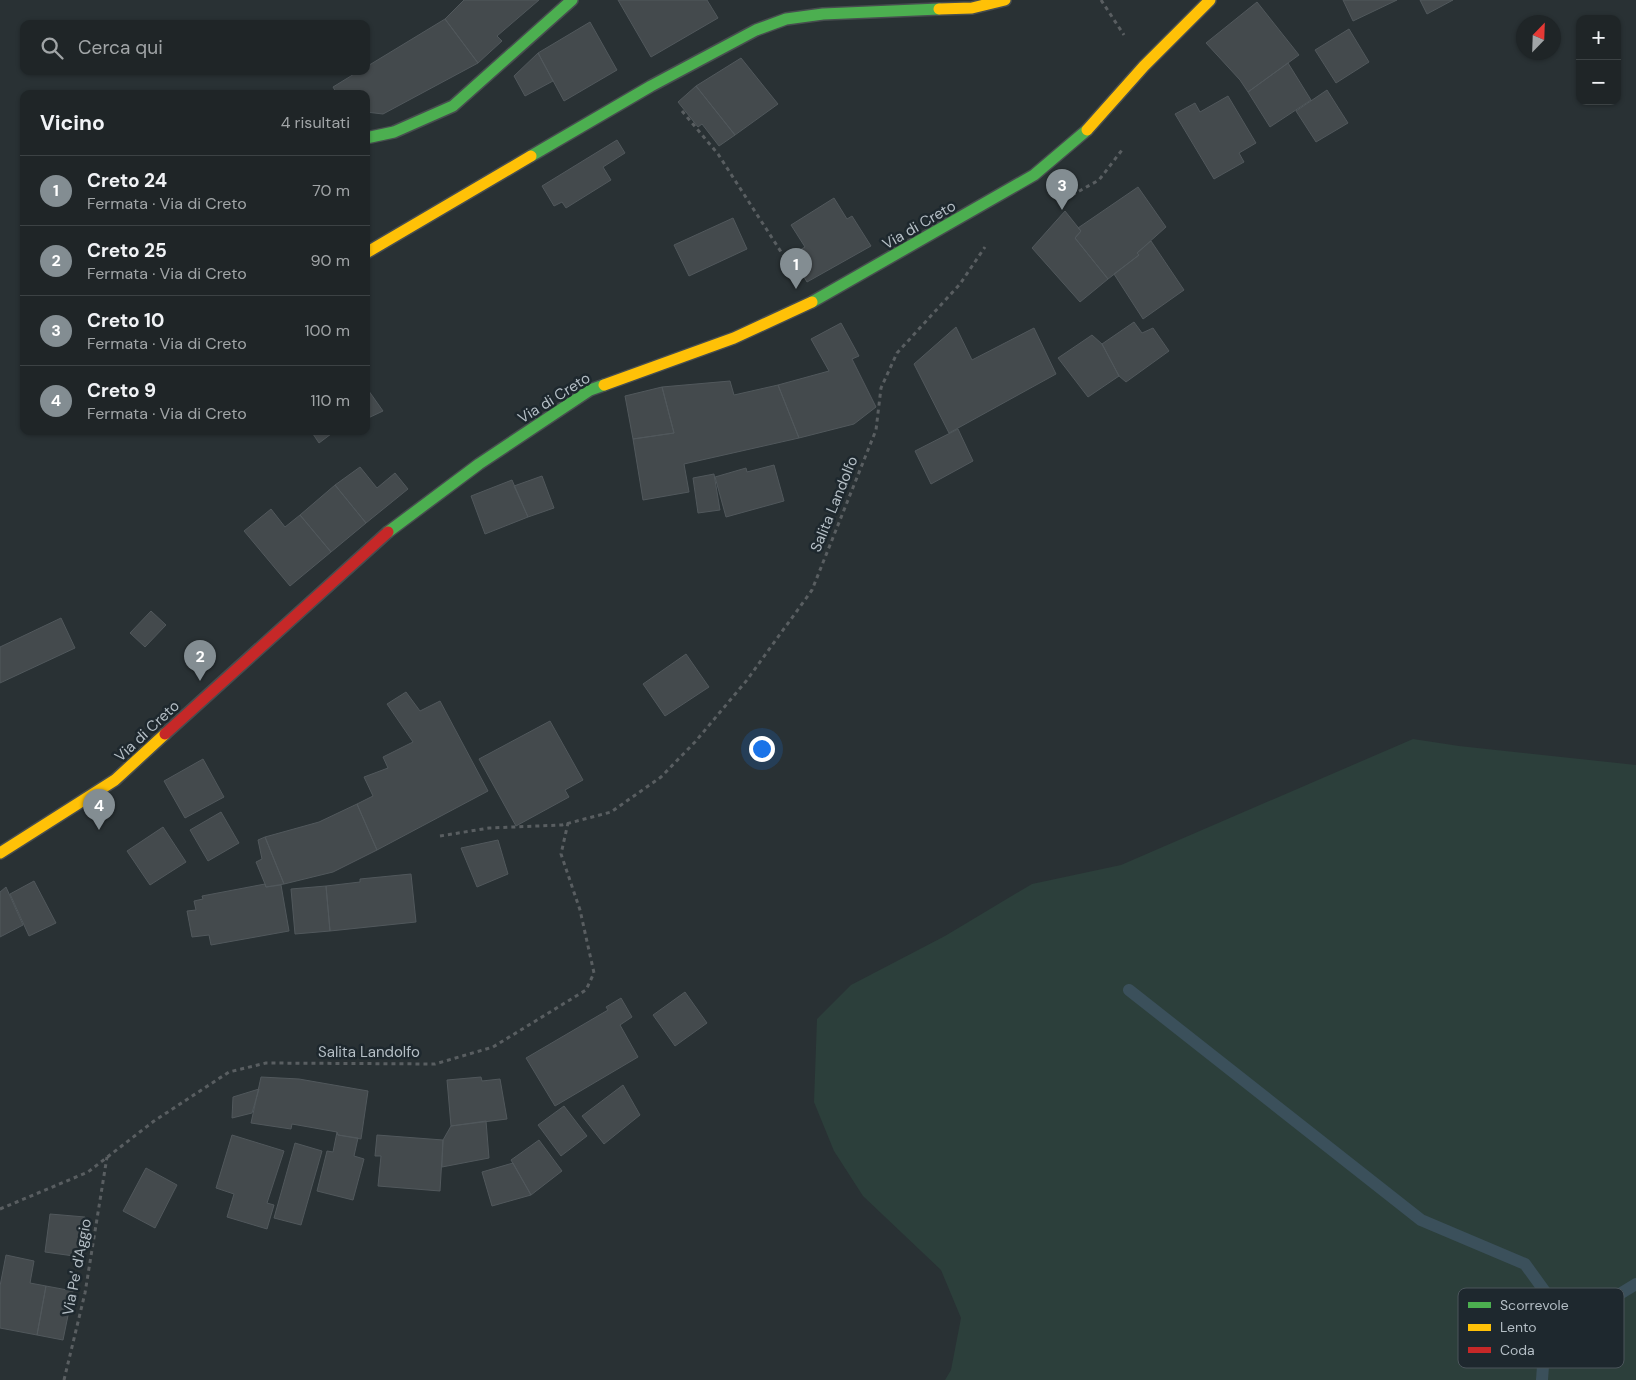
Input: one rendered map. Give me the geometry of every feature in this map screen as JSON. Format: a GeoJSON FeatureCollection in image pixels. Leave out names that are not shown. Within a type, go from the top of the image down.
{"type":"FeatureCollection","features":[{"type":"Feature","properties":{"kind":"main road"},"geometry":{"type":"LineString","coordinates":[[370,137],[394,132],[453,106],[572,0]]}},
{"type":"Feature","properties":{"kind":"main road"},"geometry":{"type":"LineString","coordinates":[[370,251],[659,82],[756,30],[786,19],[823,14],[972,8],[1005,0]]}},
{"type":"Feature","properties":{"kind":"main road","name":"Via di Creto"},"geometry":{"type":"LineString","coordinates":[[0,854],[116,780],[374,542],[479,464],[590,390],[734,338],[813,302],[1034,175],[1092,126],[1144,66],[1210,0]]}},
{"type":"Feature","properties":{"kind":"path"},"geometry":{"type":"LineString","coordinates":[[659,82],[718,154],[813,302]]}},
{"type":"Feature","properties":{"kind":"path","name":"Salita Landolfo"},"geometry":{"type":"LineString","coordinates":[[440,836],[489,828],[568,823],[611,812],[661,777],[695,742],[747,680],[812,590],[876,430],[881,388],[897,352],[960,284],[990,239]]}},
{"type":"Feature","properties":{"kind":"path","name":"Salita Landolfo"},"geometry":{"type":"LineString","coordinates":[[0,1210],[88,1172],[154,1121],[229,1072],[266,1063],[435,1064],[493,1047],[586,990],[594,973],[580,910],[561,854],[568,823]]}},
{"type":"Feature","properties":{"kind":"path","name":"Via Pe' d'Aggio"},"geometry":{"type":"LineString","coordinates":[[64,1380],[85,1293],[108,1156]]}},
{"type":"Feature","properties":{"kind":"green space"},"geometry":{"type":"Polygon","coordinates":[[[1413,739],[1459,746],[1636,765],[1636,1380],[945,1380],[951,1370],[961,1318],[941,1270],[863,1196],[834,1151],[814,1102],[817,1019],[851,985],[945,936],[1032,884],[1121,865],[1413,739]]]}},
{"type":"Feature","properties":{"kind":"building"},"geometry":{"type":"Polygon","coordinates":[[[464,0],[539,0],[497,36],[502,41],[478,63],[445,19],[464,0]]]}},
{"type":"Feature","properties":{"kind":"building"},"geometry":{"type":"Polygon","coordinates":[[[618,0],[707,0],[718,18],[651,57],[618,0]]]}},
{"type":"Feature","properties":{"kind":"building"},"geometry":{"type":"Polygon","coordinates":[[[1343,0],[1397,0],[1353,21],[1343,0]]]}},
{"type":"Feature","properties":{"kind":"building"},"geometry":{"type":"Polygon","coordinates":[[[1420,0],[1453,0],[1427,14],[1420,0]]]}},
{"type":"Feature","properties":{"kind":"building"},"geometry":{"type":"Polygon","coordinates":[[[1257,2],[1299,55],[1248,92],[1240,80],[1206,43],[1257,2]]]}},
{"type":"Feature","properties":{"kind":"building"},"geometry":{"type":"Polygon","coordinates":[[[445,19],[478,63],[383,114],[370,112],[370,90],[335,90],[333,87],[352,75],[370,75],[370,65],[445,19]]]}},
{"type":"Feature","properties":{"kind":"building"},"geometry":{"type":"Polygon","coordinates":[[[590,22],[617,70],[564,101],[538,53],[590,22]]]}},
{"type":"Feature","properties":{"kind":"building"},"geometry":{"type":"Polygon","coordinates":[[[1349,29],[1369,62],[1336,83],[1315,50],[1349,29]]]}},
{"type":"Feature","properties":{"kind":"building"},"geometry":{"type":"Polygon","coordinates":[[[538,53],[553,81],[525,96],[514,76],[538,53]]]}},
{"type":"Feature","properties":{"kind":"building"},"geometry":{"type":"Polygon","coordinates":[[[741,58],[778,104],[735,135],[696,86],[741,58]]]}},
{"type":"Feature","properties":{"kind":"building"},"geometry":{"type":"Polygon","coordinates":[[[1288,63],[1311,100],[1270,127],[1248,92],[1288,63]]]}},
{"type":"Feature","properties":{"kind":"building"},"geometry":{"type":"Polygon","coordinates":[[[696,86],[735,135],[719,146],[702,124],[698,127],[678,102],[696,86]]]}},
{"type":"Feature","properties":{"kind":"building"},"geometry":{"type":"Polygon","coordinates":[[[1327,90],[1348,123],[1316,142],[1296,111],[1327,90]]]}},
{"type":"Feature","properties":{"kind":"building"},"geometry":{"type":"Polygon","coordinates":[[[1228,96],[1256,143],[1239,153],[1244,162],[1214,179],[1175,114],[1195,103],[1200,112],[1228,96]]]}},
{"type":"Feature","properties":{"kind":"building"},"geometry":{"type":"Polygon","coordinates":[[[617,140],[625,153],[603,167],[611,180],[566,208],[562,202],[554,206],[542,186],[617,140]]]}},
{"type":"Feature","properties":{"kind":"building"},"geometry":{"type":"Polygon","coordinates":[[[1138,187],[1166,227],[1137,253],[1139,255],[1108,279],[1075,238],[1081,231],[1078,228],[1138,187]]]}},
{"type":"Feature","properties":{"kind":"building"},"geometry":{"type":"Polygon","coordinates":[[[834,198],[847,219],[852,216],[871,246],[807,282],[791,255],[805,247],[791,225],[834,198]]]}},
{"type":"Feature","properties":{"kind":"building"},"geometry":{"type":"Polygon","coordinates":[[[1065,211],[1081,231],[1075,238],[1108,279],[1080,302],[1032,248],[1065,211]]]}},
{"type":"Feature","properties":{"kind":"building"},"geometry":{"type":"Polygon","coordinates":[[[733,218],[747,249],[689,276],[674,245],[733,218]]]}},
{"type":"Feature","properties":{"kind":"building"},"geometry":{"type":"Polygon","coordinates":[[[1151,241],[1184,290],[1143,319],[1114,274],[1139,255],[1137,253],[1151,241]]]}},
{"type":"Feature","properties":{"kind":"building"},"geometry":{"type":"Polygon","coordinates":[[[1134,322],[1142,333],[1153,328],[1169,351],[1126,382],[1119,376],[1102,344],[1134,322]]]}},
{"type":"Feature","properties":{"kind":"building"},"geometry":{"type":"Polygon","coordinates":[[[841,323],[859,356],[852,359],[876,407],[854,424],[799,438],[778,385],[829,371],[811,339],[841,323]]]}},
{"type":"Feature","properties":{"kind":"building"},"geometry":{"type":"Polygon","coordinates":[[[956,327],[972,360],[1034,328],[1056,374],[949,433],[914,364],[956,327]]]}},
{"type":"Feature","properties":{"kind":"building"},"geometry":{"type":"Polygon","coordinates":[[[1092,335],[1102,344],[1119,376],[1088,397],[1058,358],[1092,335]]]}},
{"type":"Feature","properties":{"kind":"building"},"geometry":{"type":"Polygon","coordinates":[[[730,381],[734,395],[778,385],[799,438],[684,464],[689,492],[643,500],[633,439],[674,433],[662,387],[730,381]]]}},
{"type":"Feature","properties":{"kind":"building"},"geometry":{"type":"Polygon","coordinates":[[[662,387],[674,433],[633,439],[625,396],[662,387]]]}},
{"type":"Feature","properties":{"kind":"building"},"geometry":{"type":"Polygon","coordinates":[[[370,393],[383,411],[370,417],[370,393]]]}},
{"type":"Feature","properties":{"kind":"building"},"geometry":{"type":"Polygon","coordinates":[[[958,429],[973,461],[931,484],[915,451],[958,429]]]}},
{"type":"Feature","properties":{"kind":"building"},"geometry":{"type":"Polygon","coordinates":[[[314,435],[330,435],[319,443],[314,435]]]}},
{"type":"Feature","properties":{"kind":"building"},"geometry":{"type":"Polygon","coordinates":[[[774,465],[784,501],[726,517],[715,477],[746,468],[747,472],[774,465]]]}},
{"type":"Feature","properties":{"kind":"building"},"geometry":{"type":"Polygon","coordinates":[[[360,467],[377,488],[395,473],[408,489],[366,523],[335,485],[360,467]]]}},
{"type":"Feature","properties":{"kind":"building"},"geometry":{"type":"Polygon","coordinates":[[[714,474],[720,510],[698,513],[693,478],[714,474]]]}},
{"type":"Feature","properties":{"kind":"building"},"geometry":{"type":"Polygon","coordinates":[[[542,476],[554,508],[528,517],[514,486],[542,476]]]}},
{"type":"Feature","properties":{"kind":"building"},"geometry":{"type":"Polygon","coordinates":[[[512,480],[528,517],[485,534],[471,496],[512,480]]]}},
{"type":"Feature","properties":{"kind":"building"},"geometry":{"type":"Polygon","coordinates":[[[335,485],[366,523],[331,552],[300,515],[335,485]]]}},
{"type":"Feature","properties":{"kind":"building"},"geometry":{"type":"Polygon","coordinates":[[[271,509],[285,527],[300,515],[331,552],[290,586],[244,531],[271,509]]]}},
{"type":"Feature","properties":{"kind":"building"},"geometry":{"type":"Polygon","coordinates":[[[151,611],[166,625],[145,647],[130,633],[151,611]]]}},
{"type":"Feature","properties":{"kind":"building"},"geometry":{"type":"Polygon","coordinates":[[[61,618],[75,648],[0,683],[0,647],[61,618]]]}},
{"type":"Feature","properties":{"kind":"building"},"geometry":{"type":"Polygon","coordinates":[[[686,654],[709,687],[665,716],[643,684],[686,654]]]}},
{"type":"Feature","properties":{"kind":"building"},"geometry":{"type":"Polygon","coordinates":[[[406,692],[420,711],[440,701],[488,791],[377,850],[357,804],[373,796],[364,777],[388,768],[383,757],[413,742],[387,704],[406,692]]]}},
{"type":"Feature","properties":{"kind":"building"},"geometry":{"type":"Polygon","coordinates":[[[550,721],[583,780],[565,790],[569,797],[516,826],[479,759],[550,721]]]}},
{"type":"Feature","properties":{"kind":"building"},"geometry":{"type":"Polygon","coordinates":[[[203,759],[224,797],[185,818],[164,781],[203,759]]]}},
{"type":"Feature","properties":{"kind":"building"},"geometry":{"type":"Polygon","coordinates":[[[357,804],[377,850],[333,872],[284,884],[265,837],[319,822],[357,804]]]}},
{"type":"Feature","properties":{"kind":"building"},"geometry":{"type":"Polygon","coordinates":[[[221,812],[239,843],[208,861],[190,830],[221,812]]]}},
{"type":"Feature","properties":{"kind":"building"},"geometry":{"type":"Polygon","coordinates":[[[163,827],[186,862],[150,885],[127,851],[163,827]]]}},
{"type":"Feature","properties":{"kind":"building"},"geometry":{"type":"Polygon","coordinates":[[[265,837],[284,884],[266,887],[256,862],[262,859],[258,840],[265,837]]]}},
{"type":"Feature","properties":{"kind":"building"},"geometry":{"type":"Polygon","coordinates":[[[498,840],[508,874],[477,887],[461,848],[498,840]]]}},
{"type":"Feature","properties":{"kind":"building"},"geometry":{"type":"Polygon","coordinates":[[[411,874],[416,922],[330,931],[326,886],[360,882],[360,879],[411,874]]]}},
{"type":"Feature","properties":{"kind":"building"},"geometry":{"type":"Polygon","coordinates":[[[34,881],[56,923],[29,936],[10,894],[34,881]]]}},
{"type":"Feature","properties":{"kind":"building"},"geometry":{"type":"Polygon","coordinates":[[[265,884],[266,887],[281,885],[289,931],[211,945],[209,935],[192,937],[187,911],[196,910],[194,901],[203,899],[202,896],[265,884]]]}},
{"type":"Feature","properties":{"kind":"building"},"geometry":{"type":"Polygon","coordinates":[[[326,886],[330,931],[295,934],[291,889],[326,886]]]}},
{"type":"Feature","properties":{"kind":"building"},"geometry":{"type":"Polygon","coordinates":[[[6,887],[23,925],[0,937],[0,892],[6,887]]]}},
{"type":"Feature","properties":{"kind":"building"},"geometry":{"type":"Polygon","coordinates":[[[685,992],[707,1023],[675,1046],[653,1015],[685,992]]]}},
{"type":"Feature","properties":{"kind":"building"},"geometry":{"type":"Polygon","coordinates":[[[621,998],[632,1017],[620,1025],[638,1057],[555,1106],[526,1058],[608,1010],[606,1007],[621,998]]]}},
{"type":"Feature","properties":{"kind":"building"},"geometry":{"type":"Polygon","coordinates":[[[261,1077],[299,1079],[368,1091],[361,1139],[338,1135],[337,1132],[292,1124],[291,1129],[251,1123],[261,1077]]]}},
{"type":"Feature","properties":{"kind":"building"},"geometry":{"type":"Polygon","coordinates":[[[481,1077],[482,1081],[500,1079],[507,1119],[451,1126],[447,1080],[481,1077]]]}},
{"type":"Feature","properties":{"kind":"building"},"geometry":{"type":"Polygon","coordinates":[[[623,1085],[640,1115],[604,1144],[582,1116],[623,1085]]]}},
{"type":"Feature","properties":{"kind":"building"},"geometry":{"type":"Polygon","coordinates":[[[259,1089],[252,1113],[232,1118],[233,1097],[259,1089]]]}},
{"type":"Feature","properties":{"kind":"building"},"geometry":{"type":"Polygon","coordinates":[[[564,1106],[587,1136],[561,1156],[538,1125],[564,1106]]]}},
{"type":"Feature","properties":{"kind":"building"},"geometry":{"type":"Polygon","coordinates":[[[486,1121],[489,1158],[442,1167],[443,1140],[451,1126],[486,1121]]]}},
{"type":"Feature","properties":{"kind":"building"},"geometry":{"type":"Polygon","coordinates":[[[337,1132],[338,1135],[358,1138],[354,1156],[364,1159],[353,1200],[317,1191],[327,1151],[333,1152],[337,1132]]]}},
{"type":"Feature","properties":{"kind":"building"},"geometry":{"type":"Polygon","coordinates":[[[232,1135],[284,1151],[267,1203],[274,1205],[267,1229],[227,1217],[234,1194],[216,1188],[232,1135]]]}},
{"type":"Feature","properties":{"kind":"building"},"geometry":{"type":"Polygon","coordinates":[[[377,1135],[443,1140],[440,1191],[378,1186],[381,1156],[375,1156],[377,1135]]]}},
{"type":"Feature","properties":{"kind":"building"},"geometry":{"type":"Polygon","coordinates":[[[539,1140],[562,1171],[531,1195],[511,1160],[539,1140]]]}},
{"type":"Feature","properties":{"kind":"building"},"geometry":{"type":"Polygon","coordinates":[[[295,1143],[322,1151],[301,1225],[274,1218],[295,1143]]]}},
{"type":"Feature","properties":{"kind":"building"},"geometry":{"type":"Polygon","coordinates":[[[513,1163],[531,1195],[492,1206],[482,1172],[513,1163]]]}},
{"type":"Feature","properties":{"kind":"building"},"geometry":{"type":"Polygon","coordinates":[[[146,1168],[177,1185],[155,1228],[123,1211],[146,1168]]]}},
{"type":"Feature","properties":{"kind":"building"},"geometry":{"type":"Polygon","coordinates":[[[50,1214],[85,1217],[81,1257],[45,1252],[50,1214]]]}},
{"type":"Feature","properties":{"kind":"building"},"geometry":{"type":"Polygon","coordinates":[[[6,1255],[34,1261],[30,1283],[46,1286],[37,1335],[0,1328],[0,1286],[6,1255]]]}},
{"type":"Feature","properties":{"kind":"building"},"geometry":{"type":"Polygon","coordinates":[[[46,1286],[73,1291],[63,1340],[37,1335],[46,1286]]]}},
{"type":"Feature","properties":{"kind":"waterway"},"geometry":{"type":"LineString","coordinates":[[1129,990],[1421,1220],[1525,1264],[1542,1288]]}},
{"type":"Feature","properties":{"kind":"waterway"},"geometry":{"type":"LineString","coordinates":[[1624,1291],[1636,1284]]}},
{"type":"Feature","properties":{"kind":"waterway"},"geometry":{"type":"LineString","coordinates":[[1542,1380],[1543,1368]]}},
{"type":"Feature","properties":{"kind":"traffic: fast"},"geometry":{"type":"LineString","coordinates":[[370,137],[394,132],[453,106],[572,0]]}},
{"type":"Feature","properties":{"kind":"traffic: fast"},"geometry":{"type":"LineString","coordinates":[[531,156],[651,86],[756,30],[786,19],[823,14],[939,9]]}},
{"type":"Feature","properties":{"kind":"traffic: fast"},"geometry":{"type":"LineString","coordinates":[[812,302],[1034,175],[1087,130]]}},
{"type":"Feature","properties":{"kind":"traffic: fast"},"geometry":{"type":"LineString","coordinates":[[388,532],[479,464],[590,390],[604,385]]}},
{"type":"Feature","properties":{"kind":"traffic: slow"},"geometry":{"type":"LineString","coordinates":[[939,9],[972,8],[1005,0]]}},
{"type":"Feature","properties":{"kind":"traffic: slow"},"geometry":{"type":"LineString","coordinates":[[1087,130],[1144,66],[1210,0]]}},
{"type":"Feature","properties":{"kind":"traffic: slow"},"geometry":{"type":"LineString","coordinates":[[370,251],[531,156]]}},
{"type":"Feature","properties":{"kind":"traffic: slow"},"geometry":{"type":"LineString","coordinates":[[604,385],[734,338],[812,302]]}},
{"type":"Feature","properties":{"kind":"traffic: slow"},"geometry":{"type":"LineString","coordinates":[[0,853],[115,780],[165,734]]}},
{"type":"Feature","properties":{"kind":"traffic: jam"},"geometry":{"type":"LineString","coordinates":[[165,734],[388,532]]}},
{"type":"Feature","properties":{"kind":"place","name":"Creto 10"},"geometry":{"type":"Point","coordinates":[1062,210]}},
{"type":"Feature","properties":{"kind":"place","name":"Creto 24"},"geometry":{"type":"Point","coordinates":[796,289]}},
{"type":"Feature","properties":{"kind":"place","name":"Creto 25"},"geometry":{"type":"Point","coordinates":[200,681]}},
{"type":"Feature","properties":{"kind":"place","name":"Creto 9"},"geometry":{"type":"Point","coordinates":[99,830]}}]}
